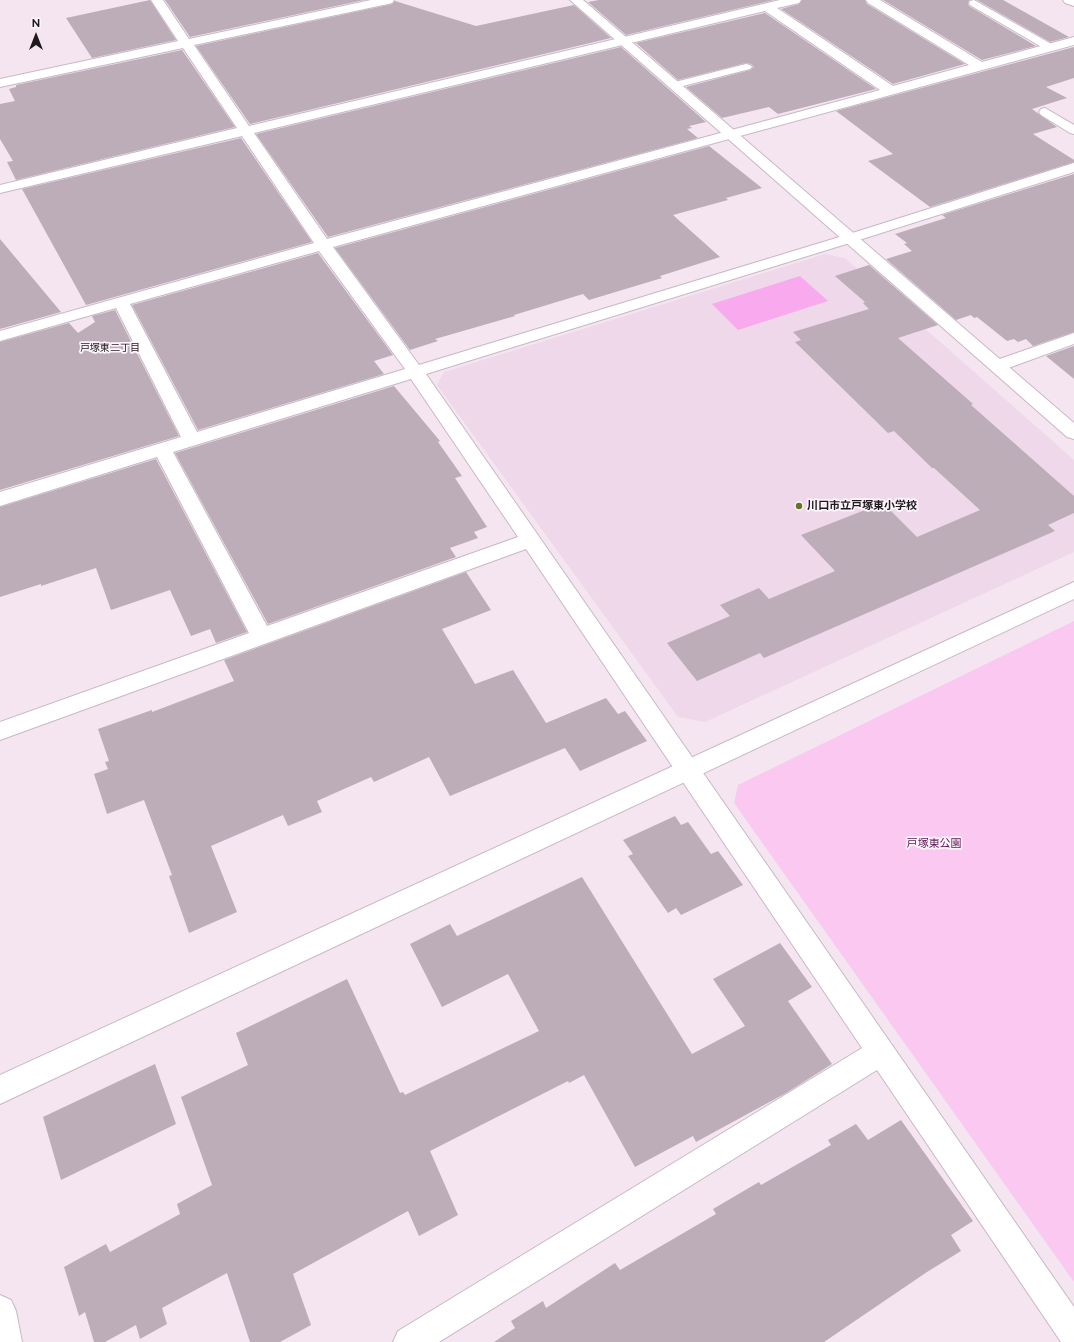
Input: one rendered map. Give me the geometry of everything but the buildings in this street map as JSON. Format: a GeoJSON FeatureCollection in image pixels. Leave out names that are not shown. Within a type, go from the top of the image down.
{"type":"FeatureCollection","features":[{"type":"Feature","properties":{"kind":"street"},"geometry":{"type":"LineString","coordinates":[[156,0],[323,245],[415,371],[1074,1334]]}},
{"type":"Feature","properties":{"kind":"street"},"geometry":{"type":"LineString","coordinates":[[325,0],[336,11]]}},
{"type":"Feature","properties":{"kind":"street"},"geometry":{"type":"LineString","coordinates":[[0,83],[185,42],[388,0]]}},
{"type":"Feature","properties":{"kind":"street"},"geometry":{"type":"LineString","coordinates":[[576,0],[732,134],[1074,433]]}},
{"type":"Feature","properties":{"kind":"street"},"geometry":{"type":"LineString","coordinates":[[0,189],[245,130],[624,42],[795,0]]}},
{"type":"Feature","properties":{"kind":"street"},"geometry":{"type":"LineString","coordinates":[[872,0],[979,66]]}},
{"type":"Feature","properties":{"kind":"street"},"geometry":{"type":"LineString","coordinates":[[1069,0],[1074,2]]}},
{"type":"Feature","properties":{"kind":"street"},"geometry":{"type":"LineString","coordinates":[[767,7],[891,91]]}},
{"type":"Feature","properties":{"kind":"street"},"geometry":{"type":"LineString","coordinates":[[0,336],[323,245],[1074,41]]}},
{"type":"Feature","properties":{"kind":"street"},"geometry":{"type":"LineString","coordinates":[[0,499],[851,238],[1074,167]]}},
{"type":"Feature","properties":{"kind":"street"},"geometry":{"type":"LineString","coordinates":[[122,302],[192,441]]}},
{"type":"Feature","properties":{"kind":"street"},"geometry":{"type":"LineString","coordinates":[[997,366],[1074,338]]}},
{"type":"Feature","properties":{"kind":"street"},"geometry":{"type":"LineString","coordinates":[[162,449],[262,636]]}},
{"type":"Feature","properties":{"kind":"street"},"geometry":{"type":"LineString","coordinates":[[0,731],[530,540]]}},
{"type":"Feature","properties":{"kind":"street"},"geometry":{"type":"LineString","coordinates":[[0,1090],[1074,590]]}},
{"type":"Feature","properties":{"kind":"street"},"geometry":{"type":"LineString","coordinates":[[409,1342],[880,1052]]}},
{"type":"Feature","properties":{"kind":"street"},"geometry":{"type":"LineString","coordinates":[[0,1310],[6,1342]]}},
{"type":"Feature","properties":{"kind":"lane"},"geometry":{"type":"LineString","coordinates":[[974,3],[1049,47]]}},
{"type":"Feature","properties":{"kind":"lane"},"geometry":{"type":"LineString","coordinates":[[675,85],[746,67]]}},
{"type":"Feature","properties":{"kind":"lane"},"geometry":{"type":"LineString","coordinates":[[1044,112],[1074,130]]}},
{"type":"Feature","properties":{"kind":"shaded area","name":"川口市立戸塚東小学校"},"geometry":{"type":"Polygon","coordinates":[[[825,254],[845,258],[1074,460],[1074,552],[705,722],[678,717],[437,385],[444,372],[825,254]]]}},
{"type":"Feature","properties":{"kind":"shaded area"},"geometry":{"type":"Polygon","coordinates":[[[800,276],[828,301],[738,330],[712,304],[800,276]]]}},
{"type":"Feature","properties":{"kind":"green space","name":"戸塚東公園"},"geometry":{"type":"Polygon","coordinates":[[[1074,621],[1074,1282],[734,803],[738,785],[1074,621]]]}},
{"type":"Feature","properties":{"kind":"place","name":"川口市立戸塚東小学校"},"geometry":{"type":"Point","coordinates":[799,506]}},
{"type":"Feature","properties":{"kind":"district","name":"戸塚東二丁目"},"geometry":{"type":"Point","coordinates":[110,348]}}]}
